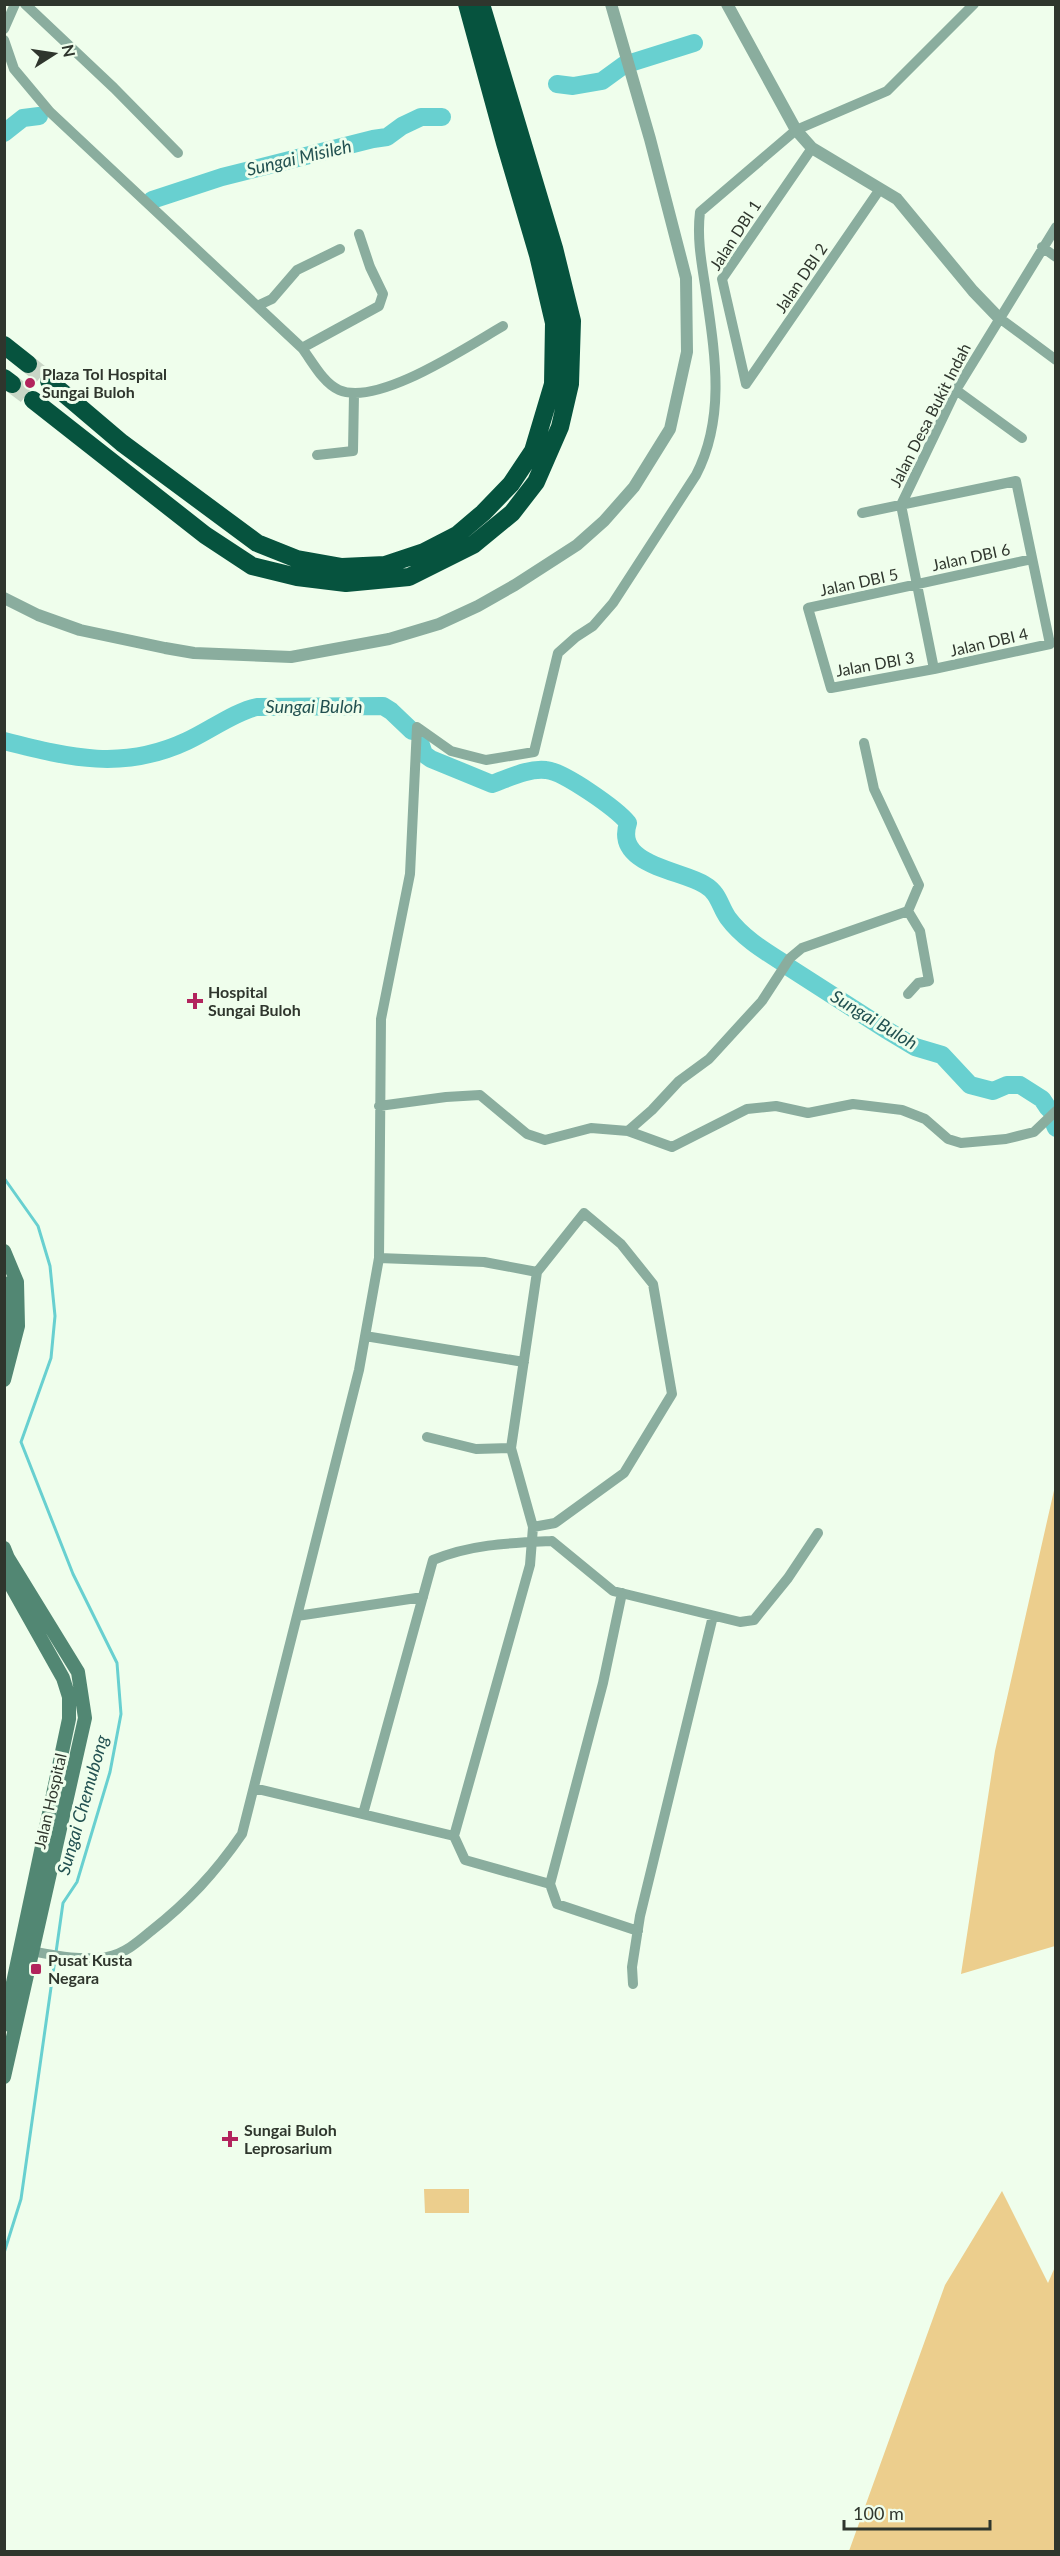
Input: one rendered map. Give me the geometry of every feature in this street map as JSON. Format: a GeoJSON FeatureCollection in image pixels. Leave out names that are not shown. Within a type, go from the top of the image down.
{"type":"FeatureCollection","features":[{"type":"Feature","properties":{"kind":"highway"},"geometry":{"type":"LineString","coordinates":[[456,4],[546,251]]}},
{"type":"Feature","properties":{"kind":"highway"},"geometry":{"type":"LineString","coordinates":[[467,4],[505,143]]}},
{"type":"Feature","properties":{"kind":"highway"},"geometry":{"type":"LineString","coordinates":[[481,4],[518,128]]}},
{"type":"Feature","properties":{"kind":"highway"},"geometry":{"type":"LineString","coordinates":[[33,400],[205,536],[252,566],[297,577],[346,583],[409,577],[473,545],[512,513],[536,482],[560,427],[570,384],[563,322],[491,4]]}},
{"type":"Feature","properties":{"kind":"highway"},"geometry":{"type":"LineString","coordinates":[[49,381],[122,443],[257,543],[297,559],[342,567],[385,565],[424,552],[457,535],[511,484],[533,451],[554,384],[563,322]]}},
{"type":"Feature","properties":{"kind":"highway"},"geometry":{"type":"LineString","coordinates":[[4,345],[28,364]]}},
{"type":"Feature","properties":{"kind":"main road"},"geometry":{"type":"LineString","coordinates":[[4,1251],[17,1282],[18,1326],[4,1380]]}},
{"type":"Feature","properties":{"kind":"main road"},"geometry":{"type":"LineString","coordinates":[[4,1283],[7,1294],[4,1338]]}},
{"type":"Feature","properties":{"kind":"main road","name":"Jalan Hospital"},"geometry":{"type":"LineString","coordinates":[[4,1548],[13,1567],[78,1672],[85,1718],[4,2077]]}},
{"type":"Feature","properties":{"kind":"main road","name":"Jalan Hospital"},"geometry":{"type":"LineString","coordinates":[[4,1573],[63,1678],[69,1697],[69,1719],[32,1951],[4,2025]]}},
{"type":"Feature","properties":{"kind":"street"},"geometry":{"type":"LineString","coordinates":[[4,29],[15,4]]}},
{"type":"Feature","properties":{"kind":"street"},"geometry":{"type":"LineString","coordinates":[[24,4],[114,88],[178,153]]}},
{"type":"Feature","properties":{"kind":"street"},"geometry":{"type":"LineString","coordinates":[[4,598],[38,615],[80,630],[165,648],[194,652],[291,657],[389,639],[440,624],[478,606],[577,545],[604,521],[634,487],[670,429],[687,352],[687,279],[611,4]]}},
{"type":"Feature","properties":{"kind":"street"},"geometry":{"type":"LineString","coordinates":[[727,4],[796,130],[812,147],[897,199],[973,291],[998,317],[1056,360]]}},
{"type":"Feature","properties":{"kind":"street"},"geometry":{"type":"LineString","coordinates":[[32,1951],[68,1959],[107,1957],[125,1950],[183,1906],[217,1870],[242,1834],[359,1370],[379,1258],[381,1019],[410,874],[417,727],[451,751],[486,760],[534,752],[558,653],[593,626],[613,603],[696,475],[709,446],[716,404],[713,342],[699,240],[700,212],[796,130],[887,91],[974,4]]}},
{"type":"Feature","properties":{"kind":"street"},"geometry":{"type":"LineString","coordinates":[[4,40],[14,69],[50,112],[302,348],[323,376],[337,389],[354,394],[406,379],[435,366],[503,326]]}},
{"type":"Feature","properties":{"kind":"street","name":"Jalan DBI 1"},"geometry":{"type":"LineString","coordinates":[[746,384],[722,279],[812,147]]}},
{"type":"Feature","properties":{"kind":"street","name":"Jalan DBI 2"},"geometry":{"type":"LineString","coordinates":[[746,384],[880,189]]}},
{"type":"Feature","properties":{"kind":"street","name":"Jalan Desa Bukit Indah"},"geometry":{"type":"LineString","coordinates":[[934,669],[901,505],[956,390],[998,317],[1056,226]]}},
{"type":"Feature","properties":{"kind":"street"},"geometry":{"type":"LineString","coordinates":[[302,348],[379,306],[382,294],[359,234]]}},
{"type":"Feature","properties":{"kind":"street"},"geometry":{"type":"LineString","coordinates":[[1042,247],[1056,257]]}},
{"type":"Feature","properties":{"kind":"street"},"geometry":{"type":"LineString","coordinates":[[257,306],[272,299],[297,270],[340,249]]}},
{"type":"Feature","properties":{"kind":"street"},"geometry":{"type":"LineString","coordinates":[[956,390],[1022,438]]}},
{"type":"Feature","properties":{"kind":"street"},"geometry":{"type":"LineString","coordinates":[[317,455],[353,451],[354,394]]}},
{"type":"Feature","properties":{"kind":"street"},"geometry":{"type":"LineString","coordinates":[[862,513],[1016,481],[1032,559]]}},
{"type":"Feature","properties":{"kind":"street","name":"Jalan DBI 6"},"geometry":{"type":"LineString","coordinates":[[917,584],[1032,559]]}},
{"type":"Feature","properties":{"kind":"street","name":"Jalan DBI 4"},"geometry":{"type":"LineString","coordinates":[[934,669],[1050,644],[1032,559]]}},
{"type":"Feature","properties":{"kind":"street","name":"Jalan DBI 5"},"geometry":{"type":"LineString","coordinates":[[807,608],[917,584]]}},
{"type":"Feature","properties":{"kind":"street","name":"Jalan DBI 3"},"geometry":{"type":"LineString","coordinates":[[807,608],[831,688],[934,669]]}},
{"type":"Feature","properties":{"kind":"street"},"geometry":{"type":"LineString","coordinates":[[864,743],[874,789],[919,885],[909,911],[920,931],[929,981],[918,983],[908,994]]}},
{"type":"Feature","properties":{"kind":"street"},"geometry":{"type":"LineString","coordinates":[[628,1131],[652,1110],[679,1081],[709,1059],[762,1001],[790,958],[802,948],[909,911]]}},
{"type":"Feature","properties":{"kind":"street"},"geometry":{"type":"LineString","coordinates":[[379,1106],[480,1095],[527,1134],[545,1140],[591,1128],[628,1131],[672,1147],[747,1109],[776,1106],[808,1113],[853,1104],[902,1110],[925,1119],[948,1139],[961,1143],[1006,1139],[1034,1132],[1056,1111]]}},
{"type":"Feature","properties":{"kind":"street"},"geometry":{"type":"LineString","coordinates":[[533,1527],[555,1523],[624,1473],[672,1394],[652,1284],[621,1244],[584,1213],[537,1272],[511,1448],[533,1527],[530,1565],[454,1836],[465,1860],[550,1884]]}},
{"type":"Feature","properties":{"kind":"street"},"geometry":{"type":"LineString","coordinates":[[379,1258],[484,1262],[537,1272]]}},
{"type":"Feature","properties":{"kind":"street"},"geometry":{"type":"LineString","coordinates":[[365,1336],[524,1362]]}},
{"type":"Feature","properties":{"kind":"street"},"geometry":{"type":"LineString","coordinates":[[427,1437],[476,1449],[511,1448]]}},
{"type":"Feature","properties":{"kind":"street"},"geometry":{"type":"LineString","coordinates":[[363,1814],[433,1560],[459,1549],[552,1541],[613,1591],[740,1622],[754,1620],[788,1578],[818,1533]]}},
{"type":"Feature","properties":{"kind":"street"},"geometry":{"type":"LineString","coordinates":[[622,1593],[603,1683],[550,1884],[557,1904],[638,1931]]}},
{"type":"Feature","properties":{"kind":"street"},"geometry":{"type":"LineString","coordinates":[[297,1616],[423,1597]]}},
{"type":"Feature","properties":{"kind":"street"},"geometry":{"type":"LineString","coordinates":[[633,1984],[632,1967],[638,1931],[713,1616]]}},
{"type":"Feature","properties":{"kind":"street"},"geometry":{"type":"LineString","coordinates":[[254,1788],[454,1836]]}},
{"type":"Feature","properties":{"kind":"shaded area"},"geometry":{"type":"Polygon","coordinates":[[[1055,1486],[1055,1946],[961,1974],[995,1751],[1055,1486]]]}},
{"type":"Feature","properties":{"kind":"shaded area"},"geometry":{"type":"Polygon","coordinates":[[[424,2189],[469,2189],[469,2213],[425,2213],[424,2189]]]}},
{"type":"Feature","properties":{"kind":"shaded area"},"geometry":{"type":"Polygon","coordinates":[[[1002,2191],[1048,2283],[1055,2267],[1055,2551],[849,2551],[945,2285],[1002,2191]]]}},
{"type":"Feature","properties":{"kind":"waterway","name":"Sungai Misileh"},"geometry":{"type":"LineString","coordinates":[[557,84],[573,86],[602,81],[624,65],[694,43]]}},
{"type":"Feature","properties":{"kind":"waterway","name":"Sungai Misileh"},"geometry":{"type":"LineString","coordinates":[[4,133],[23,118],[39,116]]}},
{"type":"Feature","properties":{"kind":"waterway","name":"Sungai Misileh"},"geometry":{"type":"LineString","coordinates":[[152,200],[222,177],[387,137],[402,126],[421,117],[442,117]]}},
{"type":"Feature","properties":{"kind":"waterway","name":"Sungai Buloh"},"geometry":{"type":"LineString","coordinates":[[4,741],[74,756],[119,759],[164,750],[187,741],[231,717],[257,707],[383,706],[412,731]]}},
{"type":"Feature","properties":{"kind":"waterway","name":"Sungai Buloh"},"geometry":{"type":"LineString","coordinates":[[421,745],[424,754],[431,759],[492,784],[519,774],[539,770],[554,772],[577,784],[613,809],[628,823],[626,837],[631,849],[640,858],[710,888],[728,918],[740,931],[760,948],[782,962]]}},
{"type":"Feature","properties":{"kind":"waterway","name":"Sungai Buloh"},"geometry":{"type":"LineString","coordinates":[[790,968],[915,1047],[942,1055],[970,1085],[993,1091],[1007,1085],[1020,1085],[1042,1099],[1048,1108]]}},
{"type":"Feature","properties":{"kind":"waterway","name":"Sungai Buloh"},"geometry":{"type":"LineString","coordinates":[[1053,1121],[1056,1128]]}},
{"type":"Feature","properties":{"kind":"waterway","name":"Sungai Chemubong"},"geometry":{"type":"LineString","coordinates":[[4,1178],[38,1226],[50,1266],[55,1316],[51,1358],[21,1442],[73,1574],[117,1663],[121,1714],[110,1772],[77,1882],[63,1903],[21,2199],[4,2253]]}},
{"type":"Feature","properties":{"kind":"tunnel"},"geometry":{"type":"LineString","coordinates":[[28,364],[49,381]]}},
{"type":"Feature","properties":{"kind":"tunnel"},"geometry":{"type":"LineString","coordinates":[[12,384],[33,400]]}},
{"type":"Feature","properties":{"kind":"place","name":"Plaza Tol Hospital Sungai Buloh"},"geometry":{"type":"Point","coordinates":[30,383]}},
{"type":"Feature","properties":{"kind":"place","name":"Hospital Sungai Buloh"},"geometry":{"type":"Point","coordinates":[195,1001]}},
{"type":"Feature","properties":{"kind":"place","name":"Pusat Kusta Negara"},"geometry":{"type":"Point","coordinates":[36,1969]}},
{"type":"Feature","properties":{"kind":"place","name":"Sungai Buloh Leprosarium"},"geometry":{"type":"Point","coordinates":[230,2139]}}]}
